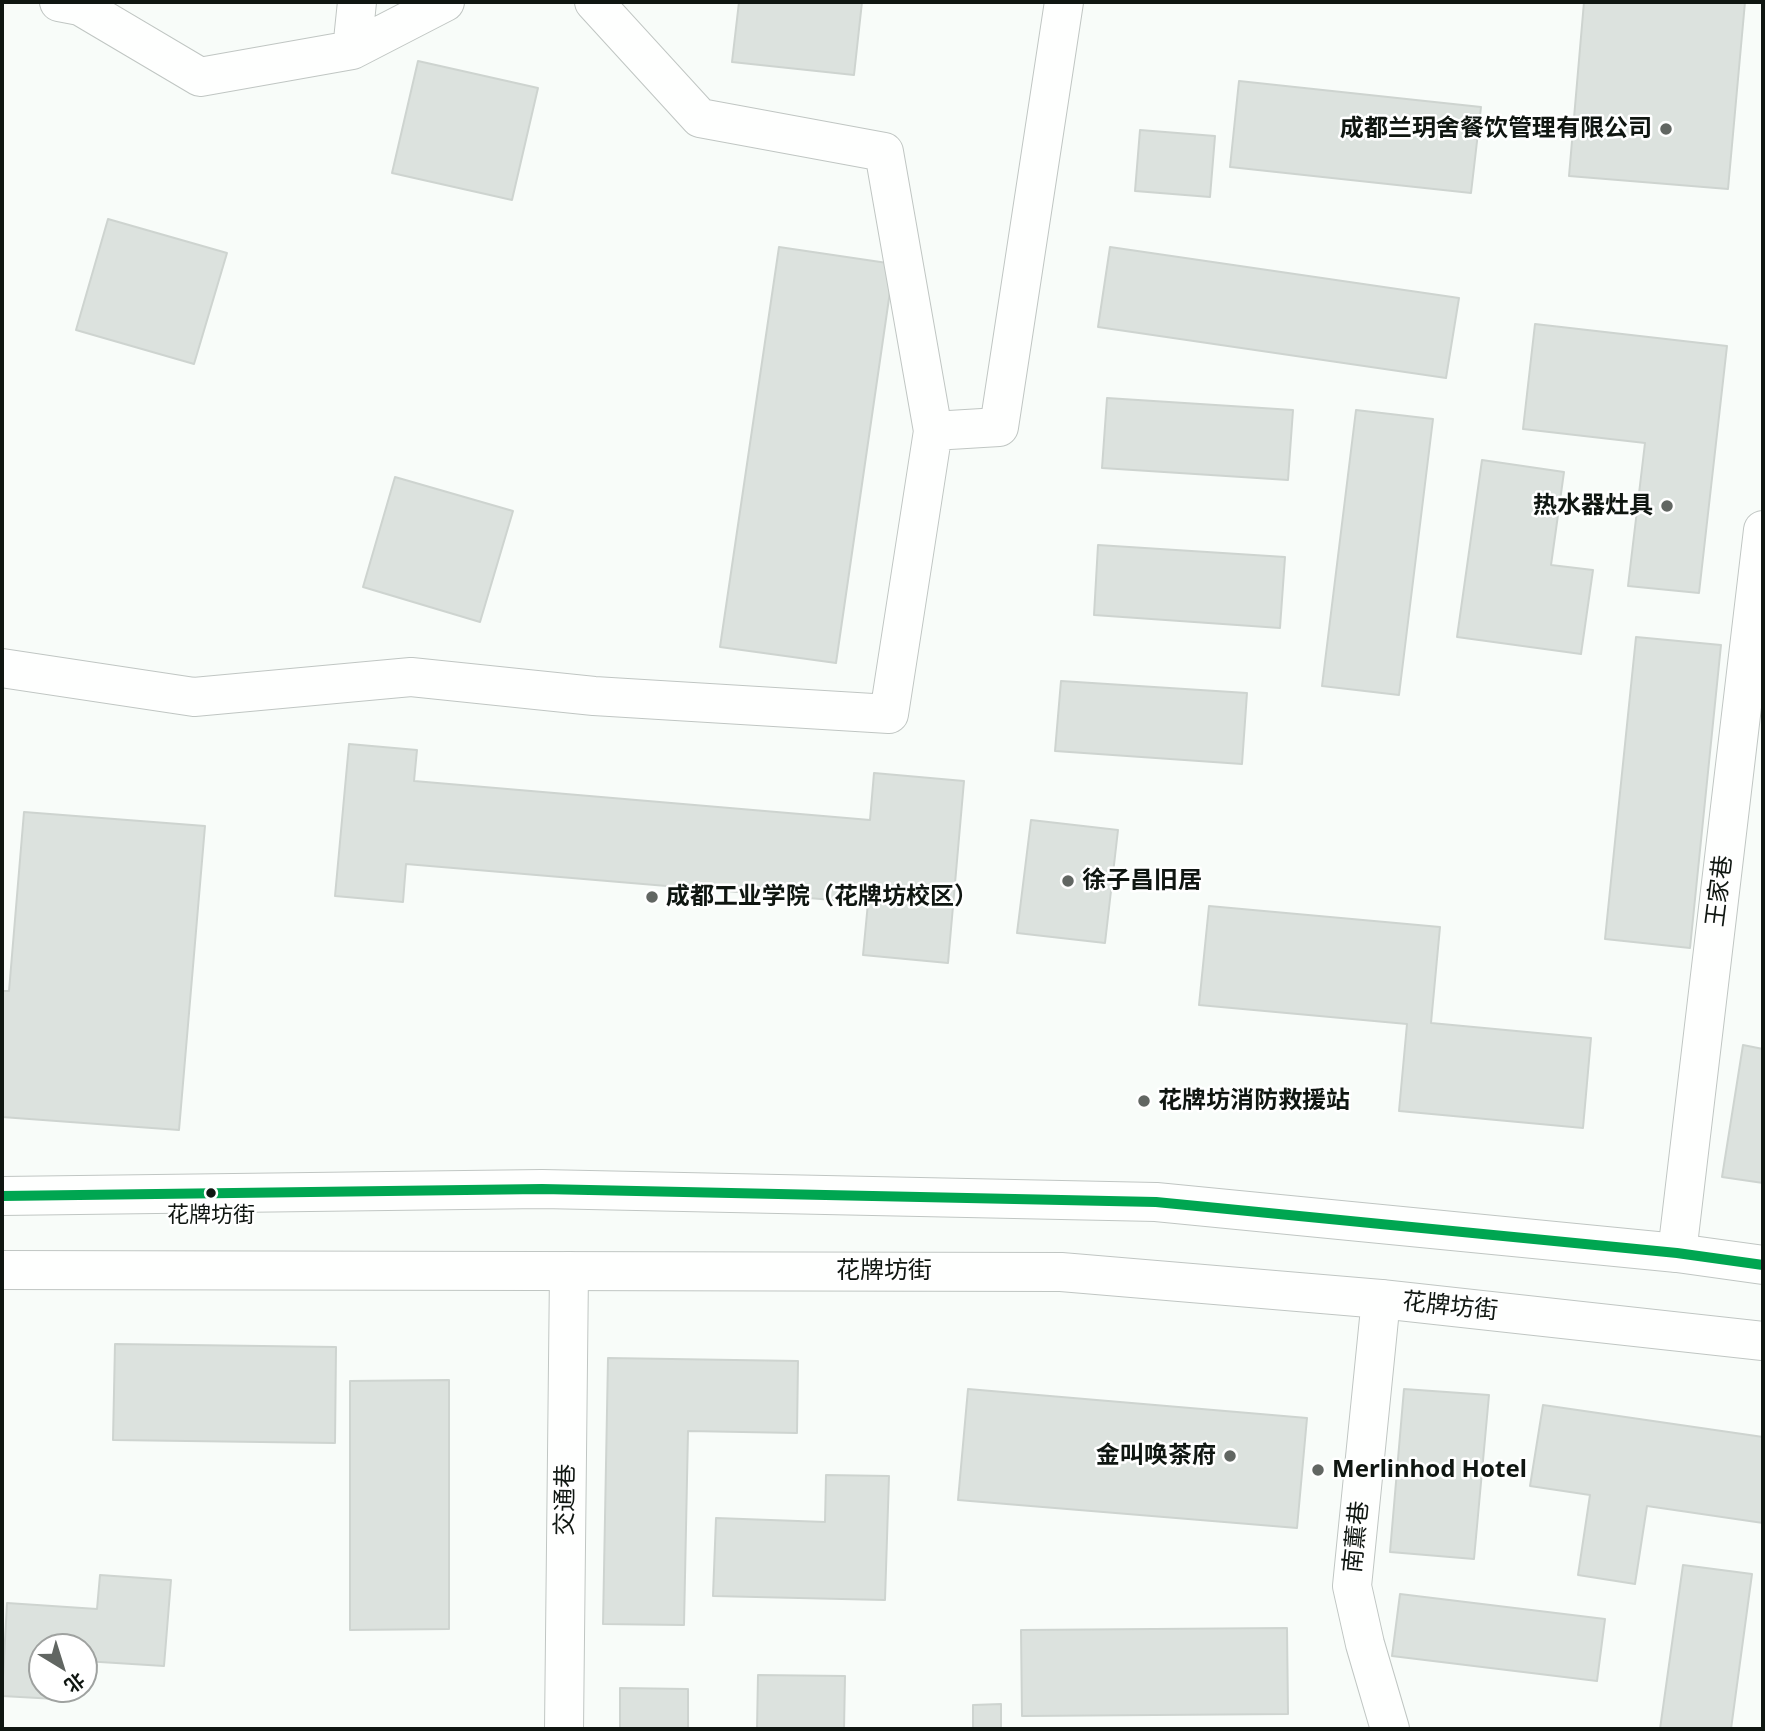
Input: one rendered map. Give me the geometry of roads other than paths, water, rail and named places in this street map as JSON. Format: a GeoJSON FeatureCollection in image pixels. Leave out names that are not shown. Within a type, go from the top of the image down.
{"type":"FeatureCollection","features":[{"type":"Feature","properties":{"kind":"main road"},"geometry":{"type":"LineString","coordinates":[[59,2],[80,6],[200,77],[352,51],[445,2]]}},
{"type":"Feature","properties":{"kind":"main road"},"geometry":{"type":"LineString","coordinates":[[352,51],[357,2]]}},
{"type":"Feature","properties":{"kind":"main road"},"geometry":{"type":"LineString","coordinates":[[2,668],[194,697],[411,677],[594,696],[889,713],[933,431],[884,152],[700,118],[594,2]]}},
{"type":"Feature","properties":{"kind":"main road"},"geometry":{"type":"LineString","coordinates":[[933,431],[999,427],[1064,2]]}},
{"type":"Feature","properties":{"kind":"main road","name":"王家巷"},"geometry":{"type":"LineString","coordinates":[[1677,1253],[1763,530]]}},
{"type":"Feature","properties":{"kind":"main road"},"geometry":{"type":"LineString","coordinates":[[2,1196],[542,1189],[1156,1202],[1677,1253],[1763,1265]]}},
{"type":"Feature","properties":{"kind":"main road","name":"花牌坊街"},"geometry":{"type":"LineString","coordinates":[[2,1270],[1061,1272],[1381,1299],[1763,1341]]}},
{"type":"Feature","properties":{"kind":"main road","name":"交通巷"},"geometry":{"type":"LineString","coordinates":[[564,1729],[569,1270]]}},
{"type":"Feature","properties":{"kind":"main road","name":"南薰巷"},"geometry":{"type":"LineString","coordinates":[[1381,1299],[1352,1586],[1364,1644],[1390,1729]]}},
{"type":"Feature","properties":{"kind":"place","name":"成都兰玥舍餐饮管理有限公司"},"geometry":{"type":"Point","coordinates":[1666,129]}},
{"type":"Feature","properties":{"kind":"place","name":"热水器灶具"},"geometry":{"type":"Point","coordinates":[1667,506]}},
{"type":"Feature","properties":{"kind":"place","name":"徐子昌旧居"},"geometry":{"type":"Point","coordinates":[1068,881]}},
{"type":"Feature","properties":{"kind":"place","name":"成都工业学院（花牌坊校区）"},"geometry":{"type":"Point","coordinates":[652,897]}},
{"type":"Feature","properties":{"kind":"place","name":"花牌坊消防救援站"},"geometry":{"type":"Point","coordinates":[1144,1101]}},
{"type":"Feature","properties":{"kind":"place","name":"花牌坊街"},"geometry":{"type":"Point","coordinates":[211,1193]}},
{"type":"Feature","properties":{"kind":"place","name":"金叫唤茶府"},"geometry":{"type":"Point","coordinates":[1230,1456]}},
{"type":"Feature","properties":{"kind":"place","name":"Merlinhod Hotel"},"geometry":{"type":"Point","coordinates":[1318,1470]}}]}
